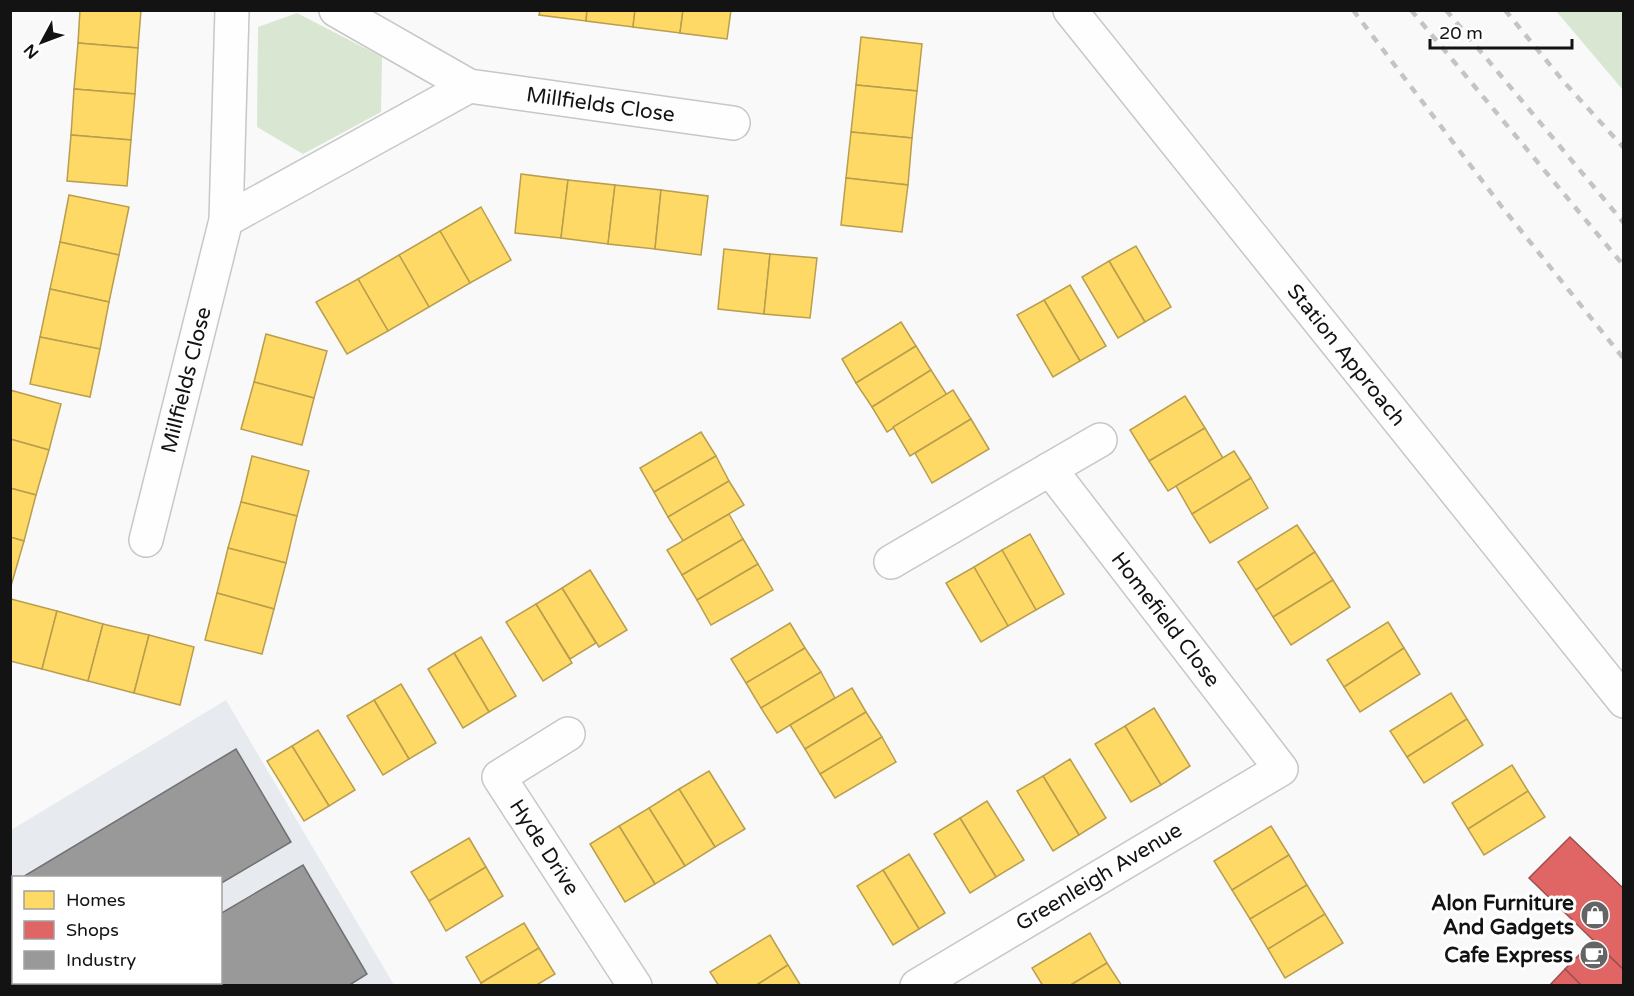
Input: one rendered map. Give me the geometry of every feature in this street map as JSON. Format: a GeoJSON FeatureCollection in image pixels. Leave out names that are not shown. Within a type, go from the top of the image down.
{"type":"FeatureCollection","features":[{"type":"Feature","properties":{"kind":"street","name":"Millfields Close"},"geometry":{"type":"LineString","coordinates":[[146,540],[226,220],[232,10]]}},
{"type":"Feature","properties":{"kind":"street","name":"Millfields Close"},"geometry":{"type":"LineString","coordinates":[[336,10],[469,86],[733,123]]}},
{"type":"Feature","properties":{"kind":"street","name":"Station Approach"},"geometry":{"type":"LineString","coordinates":[[1070,10],[1623,701]]}},
{"type":"Feature","properties":{"kind":"street"},"geometry":{"type":"LineString","coordinates":[[226,220],[469,86]]}},
{"type":"Feature","properties":{"kind":"street"},"geometry":{"type":"LineString","coordinates":[[891,562],[1100,440]]}},
{"type":"Feature","properties":{"kind":"street","name":"Homefield Close"},"geometry":{"type":"LineString","coordinates":[[1050,469],[1281,770]]}},
{"type":"Feature","properties":{"kind":"street","name":"Hyde Drive"},"geometry":{"type":"LineString","coordinates":[[568,734],[499,777],[635,986]]}},
{"type":"Feature","properties":{"kind":"street","name":"Greenleigh Avenue"},"geometry":{"type":"LineString","coordinates":[[917,986],[1281,770]]}},
{"type":"Feature","properties":{"kind":"shaded area"},"geometry":{"type":"Polygon","coordinates":[[[226,700],[394,985],[11,986],[11,830],[226,700]]]}},
{"type":"Feature","properties":{"kind":"green space"},"geometry":{"type":"Polygon","coordinates":[[[1556,11],[1623,11],[1623,90],[1556,11]]]}},
{"type":"Feature","properties":{"kind":"green space"},"geometry":{"type":"Polygon","coordinates":[[[297,13],[382,57],[381,112],[303,154],[257,127],[258,27],[297,13]]]}},
{"type":"Feature","properties":{"kind":"building: Homes"},"geometry":{"type":"Polygon","coordinates":[[[80,10],[141,10],[138,48],[78,43],[80,10]]]}},
{"type":"Feature","properties":{"kind":"building: Homes"},"geometry":{"type":"Polygon","coordinates":[[[540,10],[587,10],[586,21],[539,15],[540,10]]]}},
{"type":"Feature","properties":{"kind":"building: Homes"},"geometry":{"type":"Polygon","coordinates":[[[587,10],[635,10],[633,27],[586,21],[587,10]]]}},
{"type":"Feature","properties":{"kind":"building: Homes"},"geometry":{"type":"Polygon","coordinates":[[[635,10],[683,10],[680,33],[633,27],[635,10]]]}},
{"type":"Feature","properties":{"kind":"building: Homes"},"geometry":{"type":"Polygon","coordinates":[[[683,10],[731,10],[727,39],[680,33],[683,10]]]}},
{"type":"Feature","properties":{"kind":"building: Homes"},"geometry":{"type":"Polygon","coordinates":[[[861,37],[922,44],[917,91],[856,85],[861,37]]]}},
{"type":"Feature","properties":{"kind":"building: Homes"},"geometry":{"type":"Polygon","coordinates":[[[78,43],[138,48],[135,94],[74,89],[78,43]]]}},
{"type":"Feature","properties":{"kind":"building: Homes"},"geometry":{"type":"Polygon","coordinates":[[[856,85],[917,91],[912,138],[851,132],[856,85]]]}},
{"type":"Feature","properties":{"kind":"building: Homes"},"geometry":{"type":"Polygon","coordinates":[[[74,89],[135,94],[131,140],[71,135],[74,89]]]}},
{"type":"Feature","properties":{"kind":"building: Homes"},"geometry":{"type":"Polygon","coordinates":[[[851,132],[912,138],[908,185],[846,178],[851,132]]]}},
{"type":"Feature","properties":{"kind":"building: Homes"},"geometry":{"type":"Polygon","coordinates":[[[71,135],[131,140],[127,186],[67,181],[71,135]]]}},
{"type":"Feature","properties":{"kind":"building: Homes"},"geometry":{"type":"Polygon","coordinates":[[[521,174],[568,180],[561,238],[515,233],[521,174]]]}},
{"type":"Feature","properties":{"kind":"building: Homes"},"geometry":{"type":"Polygon","coordinates":[[[846,178],[908,185],[902,232],[841,225],[846,178]]]}},
{"type":"Feature","properties":{"kind":"building: Homes"},"geometry":{"type":"Polygon","coordinates":[[[568,180],[615,185],[608,244],[561,238],[568,180]]]}},
{"type":"Feature","properties":{"kind":"building: Homes"},"geometry":{"type":"Polygon","coordinates":[[[615,185],[661,190],[655,249],[608,244],[615,185]]]}},
{"type":"Feature","properties":{"kind":"building: Homes"},"geometry":{"type":"Polygon","coordinates":[[[661,190],[708,196],[701,255],[655,249],[661,190]]]}},
{"type":"Feature","properties":{"kind":"building: Homes"},"geometry":{"type":"Polygon","coordinates":[[[69,195],[129,207],[119,255],[60,242],[69,195]]]}},
{"type":"Feature","properties":{"kind":"building: Homes"},"geometry":{"type":"Polygon","coordinates":[[[481,207],[511,260],[470,283],[440,231],[481,207]]]}},
{"type":"Feature","properties":{"kind":"building: Homes"},"geometry":{"type":"Polygon","coordinates":[[[440,231],[470,283],[429,307],[399,255],[440,231]]]}},
{"type":"Feature","properties":{"kind":"building: Homes"},"geometry":{"type":"Polygon","coordinates":[[[60,242],[119,255],[109,302],[50,289],[60,242]]]}},
{"type":"Feature","properties":{"kind":"building: Homes"},"geometry":{"type":"Polygon","coordinates":[[[1136,246],[1171,307],[1145,322],[1109,261],[1136,246]]]}},
{"type":"Feature","properties":{"kind":"building: Homes"},"geometry":{"type":"Polygon","coordinates":[[[724,249],[770,254],[764,314],[718,309],[724,249]]]}},
{"type":"Feature","properties":{"kind":"building: Homes"},"geometry":{"type":"Polygon","coordinates":[[[770,254],[817,258],[810,318],[764,314],[770,254]]]}},
{"type":"Feature","properties":{"kind":"building: Homes"},"geometry":{"type":"Polygon","coordinates":[[[399,255],[429,307],[388,331],[358,279],[399,255]]]}},
{"type":"Feature","properties":{"kind":"building: Homes"},"geometry":{"type":"Polygon","coordinates":[[[1109,261],[1145,322],[1118,338],[1082,277],[1109,261]]]}},
{"type":"Feature","properties":{"kind":"building: Homes"},"geometry":{"type":"Polygon","coordinates":[[[358,279],[388,331],[347,354],[316,302],[358,279]]]}},
{"type":"Feature","properties":{"kind":"building: Homes"},"geometry":{"type":"Polygon","coordinates":[[[1070,285],[1106,346],[1080,361],[1044,300],[1070,285]]]}},
{"type":"Feature","properties":{"kind":"building: Homes"},"geometry":{"type":"Polygon","coordinates":[[[50,289],[109,302],[100,349],[40,337],[50,289]]]}},
{"type":"Feature","properties":{"kind":"building: Homes"},"geometry":{"type":"Polygon","coordinates":[[[1044,300],[1080,361],[1053,377],[1017,315],[1044,300]]]}},
{"type":"Feature","properties":{"kind":"building: Homes"},"geometry":{"type":"Polygon","coordinates":[[[901,322],[916,346],[856,383],[842,359],[901,322]]]}},
{"type":"Feature","properties":{"kind":"building: Homes"},"geometry":{"type":"Polygon","coordinates":[[[266,334],[327,351],[314,398],[254,382],[266,334]]]}},
{"type":"Feature","properties":{"kind":"building: Homes"},"geometry":{"type":"Polygon","coordinates":[[[40,337],[100,349],[90,397],[30,384],[40,337]]]}},
{"type":"Feature","properties":{"kind":"building: Homes"},"geometry":{"type":"Polygon","coordinates":[[[916,346],[931,370],[872,407],[856,383],[916,346]]]}},
{"type":"Feature","properties":{"kind":"building: Homes"},"geometry":{"type":"Polygon","coordinates":[[[931,370],[947,395],[887,432],[872,407],[931,370]]]}},
{"type":"Feature","properties":{"kind":"building: Homes"},"geometry":{"type":"Polygon","coordinates":[[[254,382],[314,398],[302,445],[241,429],[254,382]]]}},
{"type":"Feature","properties":{"kind":"building: Homes"},"geometry":{"type":"Polygon","coordinates":[[[10,390],[61,404],[49,450],[10,439],[10,390]]]}},
{"type":"Feature","properties":{"kind":"building: Homes"},"geometry":{"type":"Polygon","coordinates":[[[953,390],[971,419],[910,456],[893,427],[953,390]]]}},
{"type":"Feature","properties":{"kind":"building: Homes"},"geometry":{"type":"Polygon","coordinates":[[[1185,396],[1205,428],[1149,461],[1130,430],[1185,396]]]}},
{"type":"Feature","properties":{"kind":"building: Homes"},"geometry":{"type":"Polygon","coordinates":[[[971,419],[989,449],[932,483],[915,453],[971,419]]]}},
{"type":"Feature","properties":{"kind":"building: Homes"},"geometry":{"type":"Polygon","coordinates":[[[1205,428],[1223,458],[1168,491],[1149,461],[1205,428]]]}},
{"type":"Feature","properties":{"kind":"building: Homes"},"geometry":{"type":"Polygon","coordinates":[[[701,432],[716,456],[654,492],[640,468],[701,432]]]}},
{"type":"Feature","properties":{"kind":"building: Homes"},"geometry":{"type":"Polygon","coordinates":[[[10,439],[49,450],[36,495],[10,488],[10,439]]]}},
{"type":"Feature","properties":{"kind":"building: Homes"},"geometry":{"type":"Polygon","coordinates":[[[1234,451],[1251,478],[1192,514],[1176,486],[1234,451]]]}},
{"type":"Feature","properties":{"kind":"building: Homes"},"geometry":{"type":"Polygon","coordinates":[[[252,456],[309,471],[297,516],[241,502],[252,456]]]}},
{"type":"Feature","properties":{"kind":"building: Homes"},"geometry":{"type":"Polygon","coordinates":[[[716,456],[729,481],[668,517],[654,492],[716,456]]]}},
{"type":"Feature","properties":{"kind":"building: Homes"},"geometry":{"type":"Polygon","coordinates":[[[1251,478],[1268,508],[1210,543],[1192,514],[1251,478]]]}},
{"type":"Feature","properties":{"kind":"building: Homes"},"geometry":{"type":"Polygon","coordinates":[[[729,481],[744,505],[683,541],[668,517],[729,481]]]}},
{"type":"Feature","properties":{"kind":"building: Homes"},"geometry":{"type":"Polygon","coordinates":[[[10,488],[36,495],[24,541],[10,537],[10,488]]]}},
{"type":"Feature","properties":{"kind":"building: Homes"},"geometry":{"type":"Polygon","coordinates":[[[241,502],[297,516],[286,563],[228,548],[241,502]]]}},
{"type":"Feature","properties":{"kind":"building: Homes"},"geometry":{"type":"Polygon","coordinates":[[[729,514],[743,539],[682,575],[667,550],[729,514]]]}},
{"type":"Feature","properties":{"kind":"building: Homes"},"geometry":{"type":"Polygon","coordinates":[[[1297,525],[1315,552],[1256,590],[1238,562],[1297,525]]]}},
{"type":"Feature","properties":{"kind":"building: Homes"},"geometry":{"type":"Polygon","coordinates":[[[1030,534],[1064,594],[1036,610],[1002,550],[1030,534]]]}},
{"type":"Feature","properties":{"kind":"building: Homes"},"geometry":{"type":"Polygon","coordinates":[[[10,537],[24,541],[11,586],[10,586],[10,537]]]}},
{"type":"Feature","properties":{"kind":"building: Homes"},"geometry":{"type":"Polygon","coordinates":[[[743,539],[758,564],[697,600],[682,575],[743,539]]]}},
{"type":"Feature","properties":{"kind":"building: Homes"},"geometry":{"type":"Polygon","coordinates":[[[228,548],[286,563],[274,609],[217,593],[228,548]]]}},
{"type":"Feature","properties":{"kind":"building: Homes"},"geometry":{"type":"Polygon","coordinates":[[[1002,550],[1036,610],[1008,626],[974,567],[1002,550]]]}},
{"type":"Feature","properties":{"kind":"building: Homes"},"geometry":{"type":"Polygon","coordinates":[[[1315,552],[1333,580],[1273,617],[1256,590],[1315,552]]]}},
{"type":"Feature","properties":{"kind":"building: Homes"},"geometry":{"type":"Polygon","coordinates":[[[758,564],[773,590],[711,625],[697,600],[758,564]]]}},
{"type":"Feature","properties":{"kind":"building: Homes"},"geometry":{"type":"Polygon","coordinates":[[[974,567],[1008,626],[981,642],[946,583],[974,567]]]}},
{"type":"Feature","properties":{"kind":"building: Homes"},"geometry":{"type":"Polygon","coordinates":[[[590,570],[627,630],[599,647],[562,588],[590,570]]]}},
{"type":"Feature","properties":{"kind":"building: Homes"},"geometry":{"type":"Polygon","coordinates":[[[1333,580],[1350,607],[1291,645],[1273,617],[1333,580]]]}},
{"type":"Feature","properties":{"kind":"building: Homes"},"geometry":{"type":"Polygon","coordinates":[[[562,588],[596,643],[570,659],[536,604],[562,588]]]}},
{"type":"Feature","properties":{"kind":"building: Homes"},"geometry":{"type":"Polygon","coordinates":[[[217,593],[274,609],[262,654],[205,640],[217,593]]]}},
{"type":"Feature","properties":{"kind":"building: Homes"},"geometry":{"type":"Polygon","coordinates":[[[11,599],[57,611],[42,669],[10,661],[11,599]]]}},
{"type":"Feature","properties":{"kind":"building: Homes"},"geometry":{"type":"Polygon","coordinates":[[[536,604],[572,663],[543,681],[506,622],[536,604]]]}},
{"type":"Feature","properties":{"kind":"building: Homes"},"geometry":{"type":"Polygon","coordinates":[[[57,611],[103,624],[88,681],[42,669],[57,611]]]}},
{"type":"Feature","properties":{"kind":"building: Homes"},"geometry":{"type":"Polygon","coordinates":[[[1388,622],[1404,648],[1344,687],[1327,660],[1388,622]]]}},
{"type":"Feature","properties":{"kind":"building: Homes"},"geometry":{"type":"Polygon","coordinates":[[[790,623],[805,648],[746,683],[731,659],[790,623]]]}},
{"type":"Feature","properties":{"kind":"building: Homes"},"geometry":{"type":"Polygon","coordinates":[[[103,624],[149,635],[134,693],[88,681],[103,624]]]}},
{"type":"Feature","properties":{"kind":"building: Homes"},"geometry":{"type":"Polygon","coordinates":[[[149,635],[194,647],[180,705],[134,693],[149,635]]]}},
{"type":"Feature","properties":{"kind":"building: Homes"},"geometry":{"type":"Polygon","coordinates":[[[481,637],[516,696],[489,712],[454,653],[481,637]]]}},
{"type":"Feature","properties":{"kind":"building: Homes"},"geometry":{"type":"Polygon","coordinates":[[[805,648],[821,672],[761,708],[746,683],[805,648]]]}},
{"type":"Feature","properties":{"kind":"building: Homes"},"geometry":{"type":"Polygon","coordinates":[[[1404,648],[1420,674],[1360,712],[1344,687],[1404,648]]]}},
{"type":"Feature","properties":{"kind":"building: Homes"},"geometry":{"type":"Polygon","coordinates":[[[454,653],[489,712],[463,728],[428,669],[454,653]]]}},
{"type":"Feature","properties":{"kind":"building: Homes"},"geometry":{"type":"Polygon","coordinates":[[[821,672],[835,698],[777,733],[761,708],[821,672]]]}},
{"type":"Feature","properties":{"kind":"building: Homes"},"geometry":{"type":"Polygon","coordinates":[[[401,684],[436,743],[409,759],[374,700],[401,684]]]}},
{"type":"Feature","properties":{"kind":"building: Homes"},"geometry":{"type":"Polygon","coordinates":[[[852,688],[866,712],[805,749],[790,725],[852,688]]]}},
{"type":"Feature","properties":{"kind":"building: Homes"},"geometry":{"type":"Polygon","coordinates":[[[1451,693],[1467,719],[1407,757],[1390,731],[1451,693]]]}},
{"type":"Feature","properties":{"kind":"building: Homes"},"geometry":{"type":"Polygon","coordinates":[[[374,700],[409,759],[383,775],[347,716],[374,700]]]}},
{"type":"Feature","properties":{"kind":"building: Homes"},"geometry":{"type":"Polygon","coordinates":[[[1154,708],[1190,766],[1161,785],[1125,726],[1154,708]]]}},
{"type":"Feature","properties":{"kind":"building: Homes"},"geometry":{"type":"Polygon","coordinates":[[[866,712],[882,737],[820,774],[805,749],[866,712]]]}},
{"type":"Feature","properties":{"kind":"building: Homes"},"geometry":{"type":"Polygon","coordinates":[[[1467,719],[1483,745],[1424,783],[1407,757],[1467,719]]]}},
{"type":"Feature","properties":{"kind":"building: Homes"},"geometry":{"type":"Polygon","coordinates":[[[1125,726],[1161,785],[1131,802],[1095,744],[1125,726]]]}},
{"type":"Feature","properties":{"kind":"building: Homes"},"geometry":{"type":"Polygon","coordinates":[[[318,730],[355,790],[329,806],[292,746],[318,730]]]}},
{"type":"Feature","properties":{"kind":"building: Homes"},"geometry":{"type":"Polygon","coordinates":[[[882,737],[896,762],[835,798],[820,774],[882,737]]]}},
{"type":"Feature","properties":{"kind":"building: Homes"},"geometry":{"type":"Polygon","coordinates":[[[292,746],[329,806],[304,821],[267,761],[292,746]]]}},
{"type":"Feature","properties":{"kind":"building: Homes"},"geometry":{"type":"Polygon","coordinates":[[[1070,759],[1106,818],[1079,835],[1043,776],[1070,759]]]}},
{"type":"Feature","properties":{"kind":"building: Homes"},"geometry":{"type":"Polygon","coordinates":[[[1512,765],[1528,791],[1468,829],[1452,803],[1512,765]]]}},
{"type":"Feature","properties":{"kind":"building: Homes"},"geometry":{"type":"Polygon","coordinates":[[[709,771],[745,829],[715,847],[679,789],[709,771]]]}},
{"type":"Feature","properties":{"kind":"building: Homes"},"geometry":{"type":"Polygon","coordinates":[[[1043,776],[1079,835],[1053,851],[1017,791],[1043,776]]]}},
{"type":"Feature","properties":{"kind":"building: Homes"},"geometry":{"type":"Polygon","coordinates":[[[679,789],[715,847],[685,866],[649,808],[679,789]]]}},
{"type":"Feature","properties":{"kind":"building: Homes"},"geometry":{"type":"Polygon","coordinates":[[[1528,791],[1545,817],[1484,855],[1468,829],[1528,791]]]}},
{"type":"Feature","properties":{"kind":"building: Homes"},"geometry":{"type":"Polygon","coordinates":[[[987,801],[1024,860],[996,877],[960,818],[987,801]]]}},
{"type":"Feature","properties":{"kind":"building: Homes"},"geometry":{"type":"Polygon","coordinates":[[[649,808],[685,866],[655,884],[619,826],[649,808]]]}},
{"type":"Feature","properties":{"kind":"building: Homes"},"geometry":{"type":"Polygon","coordinates":[[[960,818],[996,877],[970,893],[934,834],[960,818]]]}},
{"type":"Feature","properties":{"kind":"building: Homes"},"geometry":{"type":"Polygon","coordinates":[[[619,826],[655,884],[625,902],[590,844],[619,826]]]}},
{"type":"Feature","properties":{"kind":"building: Homes"},"geometry":{"type":"Polygon","coordinates":[[[1271,826],[1289,855],[1232,890],[1214,861],[1271,826]]]}},
{"type":"Feature","properties":{"kind":"building: Homes"},"geometry":{"type":"Polygon","coordinates":[[[469,838],[486,867],[429,901],[411,872],[469,838]]]}},
{"type":"Feature","properties":{"kind":"building: Homes"},"geometry":{"type":"Polygon","coordinates":[[[909,854],[945,913],[919,929],[883,870],[909,854]]]}},
{"type":"Feature","properties":{"kind":"building: Homes"},"geometry":{"type":"Polygon","coordinates":[[[1289,855],[1307,885],[1250,919],[1232,890],[1289,855]]]}},
{"type":"Feature","properties":{"kind":"building: Homes"},"geometry":{"type":"Polygon","coordinates":[[[486,867],[503,896],[446,931],[429,901],[486,867]]]}},
{"type":"Feature","properties":{"kind":"building: Homes"},"geometry":{"type":"Polygon","coordinates":[[[883,870],[919,929],[893,945],[857,886],[883,870]]]}},
{"type":"Feature","properties":{"kind":"building: Homes"},"geometry":{"type":"Polygon","coordinates":[[[1307,885],[1325,914],[1268,949],[1250,919],[1307,885]]]}},
{"type":"Feature","properties":{"kind":"building: Homes"},"geometry":{"type":"Polygon","coordinates":[[[1325,914],[1343,943],[1285,978],[1268,949],[1325,914]]]}},
{"type":"Feature","properties":{"kind":"building: Homes"},"geometry":{"type":"Polygon","coordinates":[[[524,923],[539,948],[481,983],[466,957],[524,923]]]}},
{"type":"Feature","properties":{"kind":"building: Homes"},"geometry":{"type":"Polygon","coordinates":[[[1090,933],[1107,963],[1069,986],[1043,986],[1032,968],[1090,933]]]}},
{"type":"Feature","properties":{"kind":"building: Homes"},"geometry":{"type":"Polygon","coordinates":[[[770,935],[788,965],[755,986],[719,986],[710,972],[770,935]]]}},
{"type":"Feature","properties":{"kind":"building: Homes"},"geometry":{"type":"Polygon","coordinates":[[[539,948],[555,974],[535,986],[482,986],[481,983],[539,948]]]}},
{"type":"Feature","properties":{"kind":"building: Homes"},"geometry":{"type":"Polygon","coordinates":[[[1107,963],[1122,986],[1069,986],[1107,963]]]}},
{"type":"Feature","properties":{"kind":"building: Homes"},"geometry":{"type":"Polygon","coordinates":[[[788,965],[801,986],[755,986],[788,965]]]}},
{"type":"Feature","properties":{"kind":"building: Shops","name":"Alon Furniture And Gadgets"},"geometry":{"type":"Polygon","coordinates":[[[1570,837],[1624,889],[1624,970],[1529,878],[1570,837]]]}},
{"type":"Feature","properties":{"kind":"building: Shops","name":"Cafe Express"},"geometry":{"type":"Polygon","coordinates":[[[1593,941],[1624,970],[1624,986],[1582,986],[1565,969],[1593,941]]]}},
{"type":"Feature","properties":{"kind":"building: Shops"},"geometry":{"type":"Polygon","coordinates":[[[1565,969],[1582,986],[1549,986],[1565,969]]]}},
{"type":"Feature","properties":{"kind":"building: Industry"},"geometry":{"type":"Polygon","coordinates":[[[236,749],[291,842],[222,883],[222,876],[24,876],[236,749]]]}},
{"type":"Feature","properties":{"kind":"building: Industry"},"geometry":{"type":"Polygon","coordinates":[[[303,865],[367,974],[348,986],[100,986],[102,984],[222,984],[222,913],[303,865]]]}},
{"type":"Feature","properties":{"kind":"building: Industry"},"geometry":{"type":"Polygon","coordinates":[[[12,883],[12,984],[52,984],[50,986],[10,986],[10,884],[12,883]]]}},
{"type":"Feature","properties":{"kind":"railway"},"geometry":{"type":"LineString","coordinates":[[1353,10],[1502,207],[1624,359]]}},
{"type":"Feature","properties":{"kind":"railway"},"geometry":{"type":"LineString","coordinates":[[1411,10],[1624,266]]}},
{"type":"Feature","properties":{"kind":"railway"},"geometry":{"type":"LineString","coordinates":[[1446,10],[1624,223]]}},
{"type":"Feature","properties":{"kind":"railway"},"geometry":{"type":"LineString","coordinates":[[1505,10],[1564,82],[1624,148]]}},
{"type":"Feature","properties":{"kind":"place","name":"Alon Furniture And Gadgets"},"geometry":{"type":"Point","coordinates":[1595,915]}},
{"type":"Feature","properties":{"kind":"place","name":"Cafe Express"},"geometry":{"type":"Point","coordinates":[1594,955]}}]}
